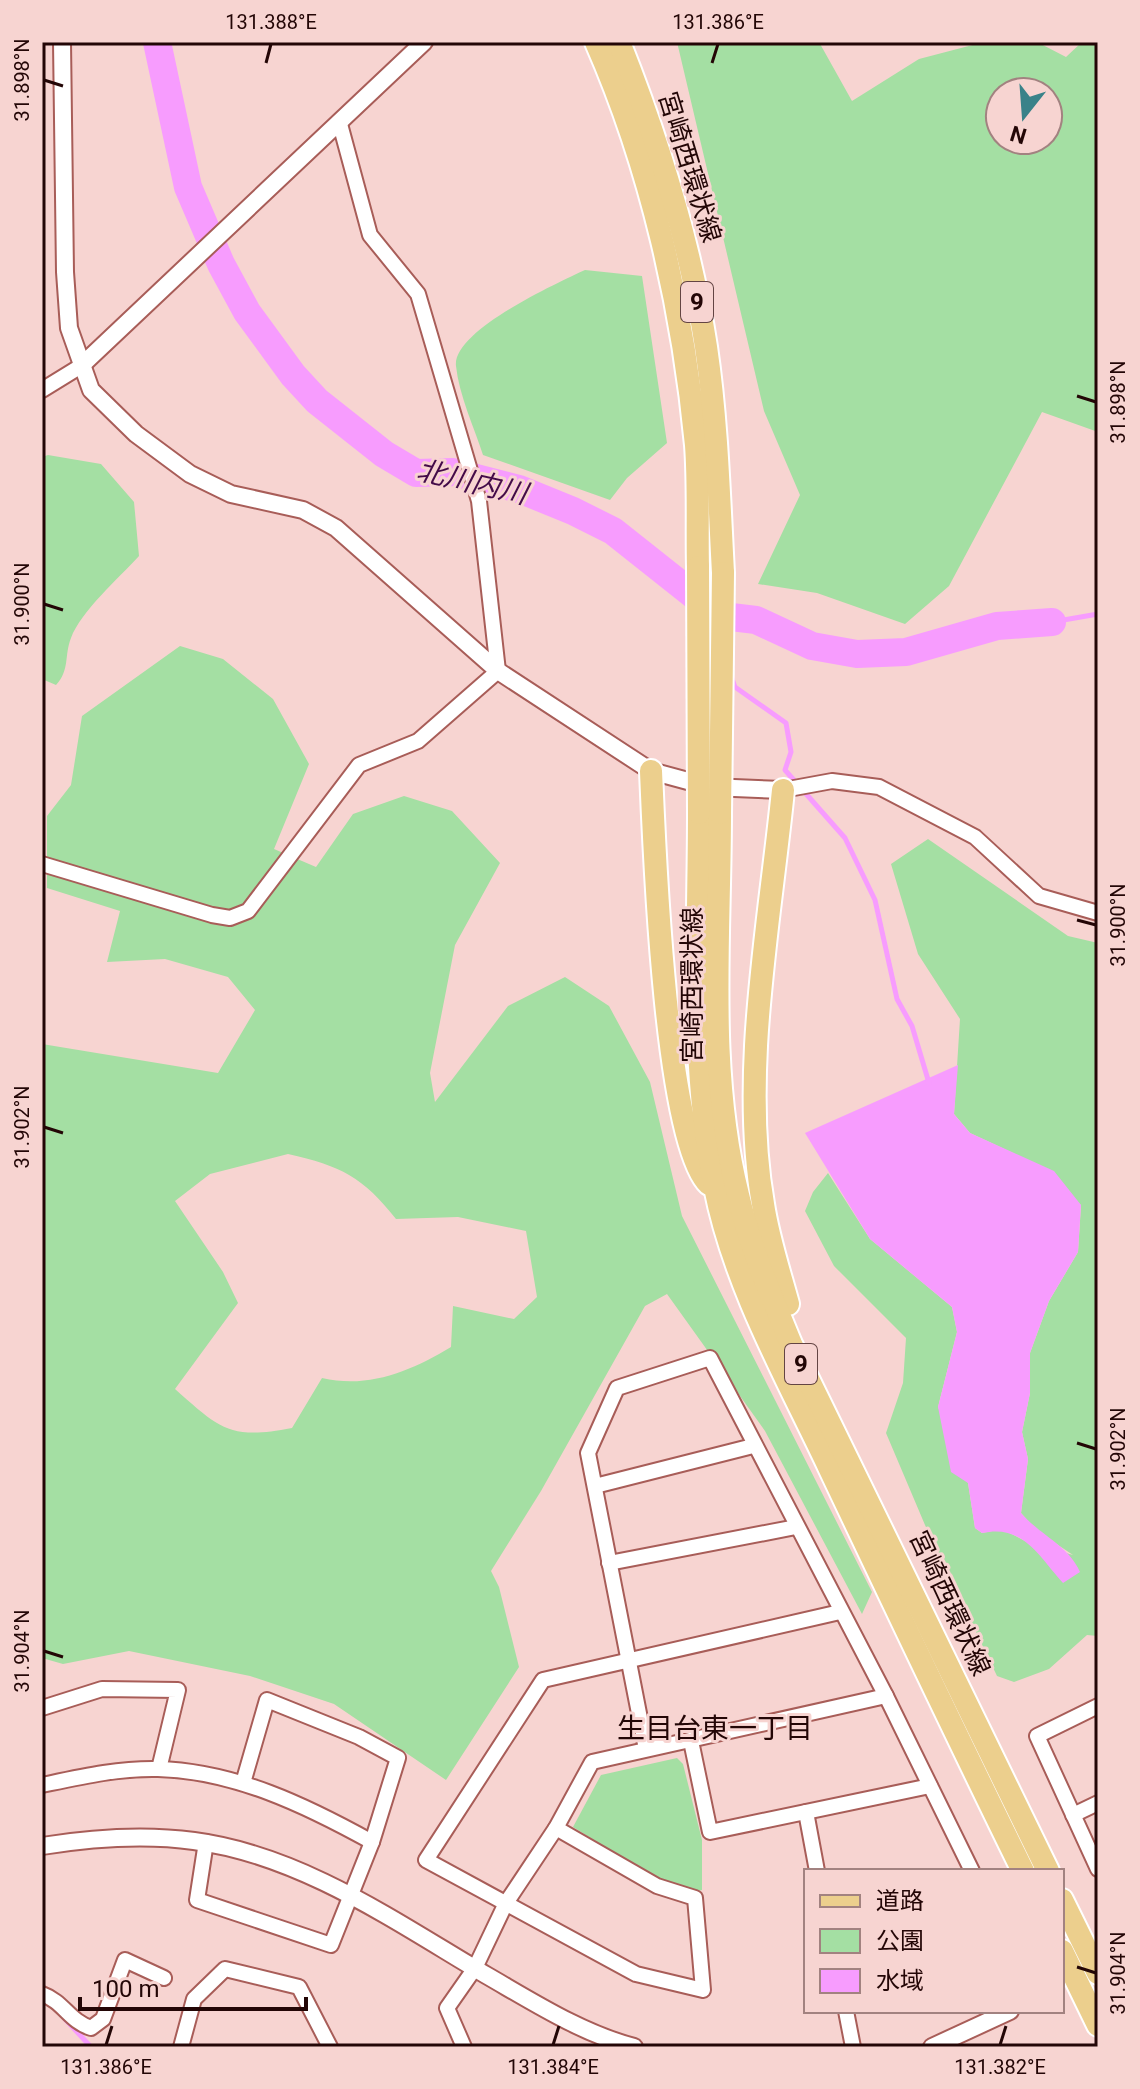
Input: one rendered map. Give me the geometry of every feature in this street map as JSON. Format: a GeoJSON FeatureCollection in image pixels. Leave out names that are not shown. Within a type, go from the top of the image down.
{"type":"FeatureCollection","features":[{"type":"Feature","properties":{"kind":"main road","name":"宮崎西環状線"},"geometry":{"type":"LineString","coordinates":[[596,42],[630,130],[664,251],[681,336],[696,446],[698,567],[720,1073],[737,1195],[757,1261],[791,1344],[883,1527],[1047,1869]]}},
{"type":"Feature","properties":{"kind":"main road","name":"宮崎西環状線"},"geometry":{"type":"LineString","coordinates":[[619,42],[649,119],[686,246],[701,319],[717,448],[723,573],[698,1036],[702,1109],[715,1190],[737,1263],[782,1368],[1022,1869]]}},
{"type":"Feature","properties":{"kind":"main road"},"geometry":{"type":"LineString","coordinates":[[651,771],[657,901],[676,1081],[687,1137],[701,1177],[715,1190]]}},
{"type":"Feature","properties":{"kind":"main road"},"geometry":{"type":"LineString","coordinates":[[783,790],[759,1024],[756,1119],[762,1201],[788,1306],[882,1507],[883,1527]]}},
{"type":"Feature","properties":{"kind":"main road"},"geometry":{"type":"LineString","coordinates":[[1064,1906],[1098,2025]]}},
{"type":"Feature","properties":{"kind":"main road"},"geometry":{"type":"LineString","coordinates":[[1064,1953],[1086,1976]]}},
{"type":"Feature","properties":{"kind":"street"},"geometry":{"type":"LineString","coordinates":[[62,42],[65,272],[69,328],[91,390],[136,434],[190,474],[231,494],[303,510],[336,528],[498,671],[651,771],[710,787],[783,790],[832,781],[879,787],[975,837],[1039,896],[1098,913]]}},
{"type":"Feature","properties":{"kind":"street"},"geometry":{"type":"LineString","coordinates":[[42,390],[81,366],[194,263],[424,42]]}},
{"type":"Feature","properties":{"kind":"street"},"geometry":{"type":"LineString","coordinates":[[340,124],[370,235],[418,294],[479,501],[498,671]]}},
{"type":"Feature","properties":{"kind":"street"},"geometry":{"type":"LineString","coordinates":[[42,864],[212,915],[230,918],[248,911],[359,765],[418,741],[498,671]]}},
{"type":"Feature","properties":{"kind":"street"},"geometry":{"type":"LineString","coordinates":[[646,1749],[588,1453],[617,1388],[710,1358],[753,1446],[886,1696],[971,1869]]}},
{"type":"Feature","properties":{"kind":"street"},"geometry":{"type":"LineString","coordinates":[[595,1486],[753,1446]]}},
{"type":"Feature","properties":{"kind":"street"},"geometry":{"type":"LineString","coordinates":[[609,1563],[796,1527]]}},
{"type":"Feature","properties":{"kind":"street"},"geometry":{"type":"LineString","coordinates":[[556,1828],[657,1886],[695,1898],[703,1990],[636,1974],[426,1860],[543,1680],[628,1658],[840,1612]]}},
{"type":"Feature","properties":{"kind":"street"},"geometry":{"type":"LineString","coordinates":[[42,1708],[102,1689],[178,1690],[159,1769]]}},
{"type":"Feature","properties":{"kind":"street"},"geometry":{"type":"LineString","coordinates":[[464,2047],[447,2008],[475,1968],[506,1903],[556,1828],[592,1762],[886,1696]]}},
{"type":"Feature","properties":{"kind":"street"},"geometry":{"type":"LineString","coordinates":[[206,1842],[197,1900],[331,1945],[353,1897],[398,1758],[359,1737],[267,1700],[243,1783]]}},
{"type":"Feature","properties":{"kind":"street"},"geometry":{"type":"LineString","coordinates":[[1098,1706],[1037,1736],[1098,1869]]}},
{"type":"Feature","properties":{"kind":"street"},"geometry":{"type":"LineString","coordinates":[[691,1741],[710,1832],[930,1786]]}},
{"type":"Feature","properties":{"kind":"street"},"geometry":{"type":"LineString","coordinates":[[42,1785],[94,1774],[159,1769],[243,1783],[314,1810],[372,1842]]}},
{"type":"Feature","properties":{"kind":"street"},"geometry":{"type":"LineString","coordinates":[[1073,1815],[1098,1803]]}},
{"type":"Feature","properties":{"kind":"street"},"geometry":{"type":"LineString","coordinates":[[806,1812],[817,1869]]}},
{"type":"Feature","properties":{"kind":"street"},"geometry":{"type":"LineString","coordinates":[[42,1846],[141,1837],[206,1842],[295,1870],[353,1897],[574,2024],[634,2047]]}},
{"type":"Feature","properties":{"kind":"street"},"geometry":{"type":"LineString","coordinates":[[42,1994],[59,2000],[74,2022],[91,2028],[103,2019],[125,1960],[164,1978]]}},
{"type":"Feature","properties":{"kind":"street"},"geometry":{"type":"LineString","coordinates":[[185,2046],[194,1999],[225,1969],[299,1987],[330,2047]]}},
{"type":"Feature","properties":{"kind":"street"},"geometry":{"type":"LineString","coordinates":[[846,2013],[853,2047]]}},
{"type":"Feature","properties":{"kind":"street"},"geometry":{"type":"LineString","coordinates":[[932,2047],[1006,2013]]}},
{"type":"Feature","properties":{"kind":"green space"},"geometry":{"type":"Polygon","coordinates":[[[677,42],[819,42],[852,101],[919,59],[984,42],[1037,42],[1066,57],[1082,42],[1098,42],[1098,432],[1042,412],[949,586],[905,624],[817,593],[758,584],[800,495],[764,411],[677,42]]]}},
{"type":"Feature","properties":{"kind":"green space"},"geometry":{"type":"Polygon","coordinates":[[[585,270],[642,276],[667,443],[627,478],[610,500],[483,455],[463,400],[456,366],[459,352],[488,324],[531,297],[585,270]]]}},
{"type":"Feature","properties":{"kind":"green space"},"geometry":{"type":"Polygon","coordinates":[[[48,455],[101,464],[134,502],[139,556],[92,606],[76,628],[63,674],[56,685],[42,679],[42,457],[48,455]]]}},
{"type":"Feature","properties":{"kind":"green space"},"geometry":{"type":"Polygon","coordinates":[[[180,646],[223,659],[273,699],[309,764],[274,849],[316,867],[353,814],[404,796],[452,811],[500,863],[455,945],[430,1073],[435,1102],[508,1006],[565,977],[609,1006],[650,1082],[682,1216],[872,1592],[862,1614],[765,1431],[667,1294],[645,1306],[541,1491],[491,1571],[499,1587],[519,1667],[446,1780],[334,1704],[250,1676],[129,1651],[63,1664],[42,1658],[42,1044],[218,1073],[255,1010],[228,977],[165,959],[107,962],[120,911],[47,888],[47,816],[71,785],[82,716],[180,646]],[[288,1154],[210,1174],[175,1201],[223,1272],[238,1303],[175,1389],[215,1422],[227,1428],[254,1433],[292,1428],[322,1378],[356,1381],[389,1376],[421,1364],[451,1347],[453,1306],[514,1319],[537,1297],[526,1231],[458,1217],[396,1219],[373,1193],[350,1175],[323,1163],[288,1154]]]}},
{"type":"Feature","properties":{"kind":"green space"},"geometry":{"type":"Polygon","coordinates":[[[928,839],[1068,936],[1098,943],[1098,1636],[1087,1635],[1049,1669],[1014,1682],[997,1676],[925,1525],[886,1433],[903,1383],[906,1338],[834,1266],[805,1211],[813,1192],[828,1173],[870,1239],[952,1307],[957,1332],[938,1407],[968,1483],[975,1528],[982,1533],[1002,1529],[1027,1542],[1073,1555],[1037,1531],[1021,1513],[1028,1459],[1022,1432],[1030,1393],[1030,1353],[1049,1301],[1078,1252],[1081,1205],[1017,1155],[970,1133],[954,1114],[960,1019],[918,954],[891,864],[928,839]]]}},
{"type":"Feature","properties":{"kind":"green space"},"geometry":{"type":"Polygon","coordinates":[[[677,1758],[683,1764],[702,1840],[702,1890],[698,1891],[660,1881],[573,1827],[601,1775],[677,1758]]]}},
{"type":"Feature","properties":{"kind":"water"},"geometry":{"type":"Polygon","coordinates":[[[958,1065],[954,1114],[970,1133],[1054,1171],[1081,1205],[1078,1252],[1049,1301],[1030,1353],[1030,1393],[1022,1432],[1028,1459],[1021,1513],[1075,1563],[1080,1572],[1063,1583],[1019,1537],[996,1531],[982,1533],[975,1528],[968,1483],[951,1472],[938,1407],[957,1332],[952,1307],[870,1239],[805,1133],[958,1065]]]}},
{"type":"Feature","properties":{"kind":"waterway","name":"北川内川"},"geometry":{"type":"LineString","coordinates":[[157,42],[188,187],[221,264],[247,312],[293,375],[317,401],[384,454],[416,473],[453,472],[519,489],[573,511],[613,531],[700,600],[731,617],[756,620],[812,646],[857,654],[906,652],[997,626],[1052,622]]}},
{"type":"Feature","properties":{"kind":"waterway"},"geometry":{"type":"LineString","coordinates":[[1052,622],[1098,614]]}},
{"type":"Feature","properties":{"kind":"waterway"},"geometry":{"type":"LineString","coordinates":[[731,676],[735,687],[786,723],[791,752],[785,770],[845,838],[875,900],[897,999],[912,1026],[929,1083]]}},
{"type":"Feature","properties":{"kind":"waterway"},"geometry":{"type":"LineString","coordinates":[[65,2019],[91,2047]]}},
{"type":"Feature","properties":{"kind":"district","name":"生目台東一丁目"},"geometry":{"type":"Point","coordinates":[715,1728]}}]}
